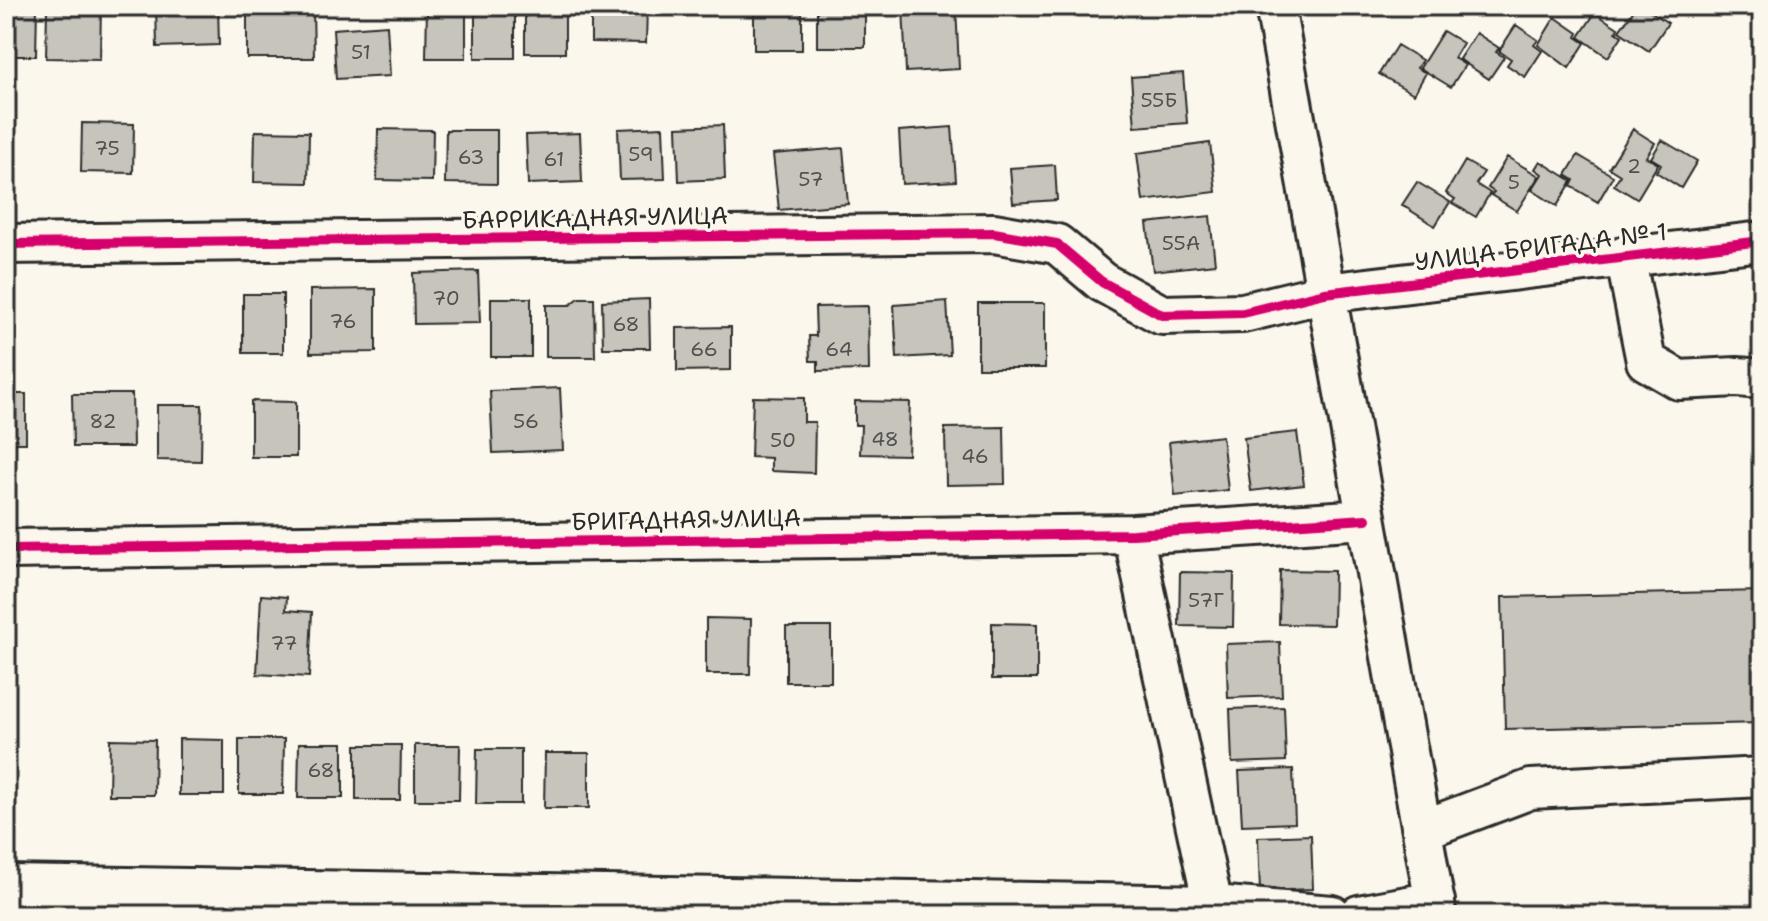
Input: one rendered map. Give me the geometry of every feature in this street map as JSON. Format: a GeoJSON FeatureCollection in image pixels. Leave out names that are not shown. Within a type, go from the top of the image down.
{"type":"FeatureCollection","features":[{"type":"Feature","properties":{"kind":"street"},"geometry":{"type":"LineString","coordinates":[[1275,6],[1436,908],[1359,915]]}},
{"type":"Feature","properties":{"kind":"street","name":"БАРРИКАДНАЯ УЛИЦА"},"geometry":{"type":"LineString","coordinates":[[6,244],[994,233],[1057,244],[1102,282],[1162,315],[1243,313],[1325,293]]}},
{"type":"Feature","properties":{"kind":"street","name":"УЛИЦА БРИГАДА № 1"},"geometry":{"type":"LineString","coordinates":[[1325,293],[1762,241]]}},
{"type":"Feature","properties":{"kind":"street"},"geometry":{"type":"LineString","coordinates":[[1625,256],[1646,361],[1679,380],[1762,379]]}},
{"type":"Feature","properties":{"kind":"street","name":"БРИГАДНАЯ УЛИЦА"},"geometry":{"type":"LineString","coordinates":[[6,549],[1133,534],[1366,519]]}},
{"type":"Feature","properties":{"kind":"street"},"geometry":{"type":"LineString","coordinates":[[1133,534],[1214,910]]}},
{"type":"Feature","properties":{"kind":"street"},"geometry":{"type":"LineString","coordinates":[[1422,830],[1531,789],[1762,777]]}},
{"type":"Feature","properties":{"kind":"street"},"geometry":{"type":"LineString","coordinates":[[6,885],[1332,915]]}},
{"type":"Feature","properties":{"kind":"building"},"geometry":{"type":"Polygon","coordinates":[[[6,6],[37,6],[36,56],[6,56],[6,6]]]}},
{"type":"Feature","properties":{"kind":"building"},"geometry":{"type":"Polygon","coordinates":[[[156,6],[218,6],[219,45],[157,47],[156,6]]]}},
{"type":"Feature","properties":{"kind":"building"},"geometry":{"type":"Polygon","coordinates":[[[247,6],[313,6],[314,58],[247,58],[247,6]]]}},
{"type":"Feature","properties":{"kind":"building"},"geometry":{"type":"Polygon","coordinates":[[[427,6],[466,6],[466,58],[426,58],[427,6]]]}},
{"type":"Feature","properties":{"kind":"building"},"geometry":{"type":"Polygon","coordinates":[[[475,6],[515,6],[515,58],[475,58],[475,6]]]}},
{"type":"Feature","properties":{"kind":"building"},"geometry":{"type":"Polygon","coordinates":[[[525,6],[565,6],[565,53],[525,53],[525,6]]]}},
{"type":"Feature","properties":{"kind":"building"},"geometry":{"type":"Polygon","coordinates":[[[591,6],[647,6],[646,43],[591,42],[591,6]]]}},
{"type":"Feature","properties":{"kind":"building"},"geometry":{"type":"Polygon","coordinates":[[[754,6],[802,6],[802,50],[754,50],[754,6]]]}},
{"type":"Feature","properties":{"kind":"building"},"geometry":{"type":"Polygon","coordinates":[[[817,6],[865,6],[865,47],[817,47],[817,6]]]}},
{"type":"Feature","properties":{"kind":"building"},"geometry":{"type":"Polygon","coordinates":[[[903,6],[956,6],[959,69],[906,72],[903,6]]]}},
{"type":"Feature","properties":{"kind":"building"},"geometry":{"type":"Polygon","coordinates":[[[1637,6],[1643,6],[1668,23],[1649,51],[1619,31],[1637,6]]]}},
{"type":"Feature","properties":{"kind":"building"},"geometry":{"type":"Polygon","coordinates":[[[47,7],[101,8],[100,59],[46,58],[47,7]]]}},
{"type":"Feature","properties":{"kind":"building"},"geometry":{"type":"Polygon","coordinates":[[[1595,13],[1618,28],[1616,32],[1622,36],[1608,57],[1579,37],[1595,13]]]}},
{"type":"Feature","properties":{"kind":"building"},"geometry":{"type":"Polygon","coordinates":[[[1555,17],[1578,33],[1576,37],[1585,43],[1569,68],[1538,45],[1555,17]]]}},
{"type":"Feature","properties":{"kind":"building"},"geometry":{"type":"Polygon","coordinates":[[[387,25],[390,76],[336,79],[333,29],[387,25]]]}},
{"type":"Feature","properties":{"kind":"building"},"geometry":{"type":"Polygon","coordinates":[[[1516,25],[1538,40],[1534,45],[1542,51],[1525,77],[1507,65],[1511,59],[1499,51],[1516,25]]]}},
{"type":"Feature","properties":{"kind":"building"},"geometry":{"type":"Polygon","coordinates":[[[1443,31],[1463,43],[1454,58],[1465,65],[1451,87],[1420,68],[1443,31]]]}},
{"type":"Feature","properties":{"kind":"building"},"geometry":{"type":"Polygon","coordinates":[[[1476,33],[1499,48],[1496,52],[1504,57],[1489,79],[1459,59],[1476,33]]]}},
{"type":"Feature","properties":{"kind":"building"},"geometry":{"type":"Polygon","coordinates":[[[1397,45],[1422,60],[1417,68],[1426,73],[1414,94],[1379,74],[1397,45]]]}},
{"type":"Feature","properties":{"kind":"building"},"geometry":{"type":"Polygon","coordinates":[[[1183,73],[1187,123],[1135,127],[1131,77],[1183,73]]]}},
{"type":"Feature","properties":{"kind":"building"},"geometry":{"type":"Polygon","coordinates":[[[82,123],[134,124],[133,173],[81,172],[82,123]]]}},
{"type":"Feature","properties":{"kind":"building"},"geometry":{"type":"Polygon","coordinates":[[[723,125],[725,179],[679,181],[677,127],[723,125]]]}},
{"type":"Feature","properties":{"kind":"building"},"geometry":{"type":"Polygon","coordinates":[[[663,127],[665,179],[620,180],[618,129],[663,127]]]}},
{"type":"Feature","properties":{"kind":"building"},"geometry":{"type":"Polygon","coordinates":[[[952,127],[956,181],[902,184],[899,131],[952,127]]]}},
{"type":"Feature","properties":{"kind":"building"},"geometry":{"type":"Polygon","coordinates":[[[378,129],[433,130],[432,181],[377,180],[378,129]]]}},
{"type":"Feature","properties":{"kind":"building"},"geometry":{"type":"Polygon","coordinates":[[[1633,129],[1655,143],[1646,157],[1658,164],[1637,199],[1614,185],[1620,175],[1609,168],[1633,129]]]}},
{"type":"Feature","properties":{"kind":"building"},"geometry":{"type":"Polygon","coordinates":[[[446,130],[497,130],[497,184],[445,183],[446,130]]]}},
{"type":"Feature","properties":{"kind":"building"},"geometry":{"type":"Polygon","coordinates":[[[255,131],[309,132],[308,183],[254,182],[255,131]]]}},
{"type":"Feature","properties":{"kind":"building"},"geometry":{"type":"Polygon","coordinates":[[[580,133],[582,182],[528,184],[526,135],[580,133]]]}},
{"type":"Feature","properties":{"kind":"building"},"geometry":{"type":"Polygon","coordinates":[[[1662,140],[1697,161],[1681,188],[1656,172],[1661,164],[1651,158],[1662,140]]]}},
{"type":"Feature","properties":{"kind":"building"},"geometry":{"type":"Polygon","coordinates":[[[1210,143],[1216,192],[1143,201],[1137,153],[1210,143]]]}},
{"type":"Feature","properties":{"kind":"building"},"geometry":{"type":"Polygon","coordinates":[[[843,148],[848,204],[779,210],[773,154],[843,148]]]}},
{"type":"Feature","properties":{"kind":"building"},"geometry":{"type":"Polygon","coordinates":[[[1578,155],[1613,176],[1598,202],[1571,186],[1574,180],[1566,175],[1578,155]]]}},
{"type":"Feature","properties":{"kind":"building"},"geometry":{"type":"Polygon","coordinates":[[[1507,157],[1539,176],[1517,211],[1491,195],[1494,192],[1488,188],[1507,157]]]}},
{"type":"Feature","properties":{"kind":"building"},"geometry":{"type":"Polygon","coordinates":[[[1465,161],[1484,172],[1476,184],[1490,193],[1476,217],[1452,203],[1455,199],[1446,193],[1465,161]]]}},
{"type":"Feature","properties":{"kind":"building"},"geometry":{"type":"Polygon","coordinates":[[[1540,161],[1572,181],[1557,206],[1532,190],[1542,174],[1535,169],[1540,161]]]}},
{"type":"Feature","properties":{"kind":"building"},"geometry":{"type":"Polygon","coordinates":[[[1055,165],[1057,200],[1013,203],[1010,168],[1055,165]]]}},
{"type":"Feature","properties":{"kind":"building"},"geometry":{"type":"Polygon","coordinates":[[[1417,182],[1450,202],[1435,226],[1402,205],[1417,182]]]}},
{"type":"Feature","properties":{"kind":"building"},"geometry":{"type":"Polygon","coordinates":[[[1210,216],[1215,264],[1153,271],[1147,223],[1210,216]]]}},
{"type":"Feature","properties":{"kind":"building"},"geometry":{"type":"Polygon","coordinates":[[[478,271],[480,323],[414,324],[413,273],[478,271]]]}},
{"type":"Feature","properties":{"kind":"building"},"geometry":{"type":"Polygon","coordinates":[[[376,289],[376,352],[310,353],[310,290],[376,289]]]}},
{"type":"Feature","properties":{"kind":"building"},"geometry":{"type":"Polygon","coordinates":[[[243,294],[283,294],[283,353],[243,353],[243,294]]]}},
{"type":"Feature","properties":{"kind":"building"},"geometry":{"type":"Polygon","coordinates":[[[491,298],[531,298],[531,357],[491,357],[491,298]]]}},
{"type":"Feature","properties":{"kind":"building"},"geometry":{"type":"Polygon","coordinates":[[[579,298],[594,298],[595,357],[546,357],[546,305],[570,305],[579,298]]]}},
{"type":"Feature","properties":{"kind":"building"},"geometry":{"type":"Polygon","coordinates":[[[649,299],[650,348],[603,348],[602,301],[649,299]]]}},
{"type":"Feature","properties":{"kind":"building"},"geometry":{"type":"Polygon","coordinates":[[[947,301],[950,355],[897,358],[894,305],[947,301]]]}},
{"type":"Feature","properties":{"kind":"building"},"geometry":{"type":"Polygon","coordinates":[[[978,303],[1045,303],[1045,368],[978,368],[978,303]]]}},
{"type":"Feature","properties":{"kind":"building"},"geometry":{"type":"Polygon","coordinates":[[[868,306],[869,370],[818,371],[818,361],[810,361],[809,336],[816,336],[815,307],[868,306]]]}},
{"type":"Feature","properties":{"kind":"building"},"geometry":{"type":"Polygon","coordinates":[[[731,327],[731,370],[677,371],[677,328],[731,327]]]}},
{"type":"Feature","properties":{"kind":"building"},"geometry":{"type":"Polygon","coordinates":[[[560,388],[563,450],[493,453],[490,391],[560,388]]]}},
{"type":"Feature","properties":{"kind":"building"},"geometry":{"type":"Polygon","coordinates":[[[6,394],[26,394],[26,443],[6,443],[6,394]]]}},
{"type":"Feature","properties":{"kind":"building"},"geometry":{"type":"Polygon","coordinates":[[[72,394],[132,394],[133,447],[73,447],[72,394]]]}},
{"type":"Feature","properties":{"kind":"building"},"geometry":{"type":"Polygon","coordinates":[[[753,397],[804,398],[804,422],[815,422],[814,473],[771,471],[771,458],[751,457],[753,397]]]}},
{"type":"Feature","properties":{"kind":"building"},"geometry":{"type":"Polygon","coordinates":[[[251,401],[296,402],[296,457],[251,457],[251,401]]]}},
{"type":"Feature","properties":{"kind":"building"},"geometry":{"type":"Polygon","coordinates":[[[855,401],[910,402],[908,455],[860,454],[861,425],[855,425],[855,401]]]}},
{"type":"Feature","properties":{"kind":"building"},"geometry":{"type":"Polygon","coordinates":[[[157,405],[202,405],[201,461],[157,460],[157,405]]]}},
{"type":"Feature","properties":{"kind":"building"},"geometry":{"type":"Polygon","coordinates":[[[1004,427],[1005,484],[946,485],[945,428],[1004,427]]]}},
{"type":"Feature","properties":{"kind":"building"},"geometry":{"type":"Polygon","coordinates":[[[1297,432],[1304,485],[1251,491],[1244,438],[1297,432]]]}},
{"type":"Feature","properties":{"kind":"building"},"geometry":{"type":"Polygon","coordinates":[[[1222,436],[1228,490],[1175,496],[1169,442],[1222,436]]]}},
{"type":"Feature","properties":{"kind":"building"},"geometry":{"type":"Polygon","coordinates":[[[1280,570],[1334,571],[1333,625],[1279,624],[1280,570]]]}},
{"type":"Feature","properties":{"kind":"building"},"geometry":{"type":"Polygon","coordinates":[[[1180,572],[1234,573],[1233,627],[1179,626],[1180,572]]]}},
{"type":"Feature","properties":{"kind":"building"},"geometry":{"type":"Polygon","coordinates":[[[1762,591],[1762,723],[1505,729],[1502,597],[1762,591]]]}},
{"type":"Feature","properties":{"kind":"building"},"geometry":{"type":"Polygon","coordinates":[[[261,595],[287,597],[286,610],[312,612],[309,677],[257,674],[261,595]]]}},
{"type":"Feature","properties":{"kind":"building"},"geometry":{"type":"Polygon","coordinates":[[[706,618],[751,619],[750,674],[706,674],[706,618]]]}},
{"type":"Feature","properties":{"kind":"building"},"geometry":{"type":"Polygon","coordinates":[[[992,623],[1037,624],[1037,679],[992,679],[992,623]]]}},
{"type":"Feature","properties":{"kind":"building"},"geometry":{"type":"Polygon","coordinates":[[[786,627],[831,627],[831,682],[786,682],[786,627]]]}},
{"type":"Feature","properties":{"kind":"building"},"geometry":{"type":"Polygon","coordinates":[[[1280,642],[1282,696],[1228,698],[1226,644],[1280,642]]]}},
{"type":"Feature","properties":{"kind":"building"},"geometry":{"type":"Polygon","coordinates":[[[1284,707],[1286,761],[1232,763],[1230,709],[1284,707]]]}},
{"type":"Feature","properties":{"kind":"building"},"geometry":{"type":"Polygon","coordinates":[[[110,739],[155,740],[154,795],[109,795],[110,739]]]}},
{"type":"Feature","properties":{"kind":"building"},"geometry":{"type":"Polygon","coordinates":[[[179,739],[224,740],[224,795],[179,795],[179,739]]]}},
{"type":"Feature","properties":{"kind":"building"},"geometry":{"type":"Polygon","coordinates":[[[239,739],[284,739],[283,794],[239,794],[239,739]]]}},
{"type":"Feature","properties":{"kind":"building"},"geometry":{"type":"Polygon","coordinates":[[[299,743],[343,743],[343,798],[298,798],[299,743]]]}},
{"type":"Feature","properties":{"kind":"building"},"geometry":{"type":"Polygon","coordinates":[[[356,745],[401,745],[400,800],[356,800],[356,745]]]}},
{"type":"Feature","properties":{"kind":"building"},"geometry":{"type":"Polygon","coordinates":[[[415,745],[460,745],[459,800],[415,800],[415,745]]]}},
{"type":"Feature","properties":{"kind":"building"},"geometry":{"type":"Polygon","coordinates":[[[477,749],[521,749],[521,804],[476,804],[477,749]]]}},
{"type":"Feature","properties":{"kind":"building"},"geometry":{"type":"Polygon","coordinates":[[[545,753],[589,753],[589,808],[544,808],[545,753]]]}},
{"type":"Feature","properties":{"kind":"building"},"geometry":{"type":"Polygon","coordinates":[[[1293,769],[1295,823],[1242,825],[1239,771],[1293,769]]]}},
{"type":"Feature","properties":{"kind":"building"},"geometry":{"type":"Polygon","coordinates":[[[1311,835],[1313,889],[1260,891],[1258,837],[1311,835]]]}},
{"type":"Feature","properties":{"kind":"cycle path"},"geometry":{"type":"LineString","coordinates":[[6,244],[994,233],[1057,244],[1102,282],[1162,315],[1243,313],[1325,293],[1762,241]]}},
{"type":"Feature","properties":{"kind":"cycle path"},"geometry":{"type":"LineString","coordinates":[[6,549],[1133,534],[1366,519]]}}]}
